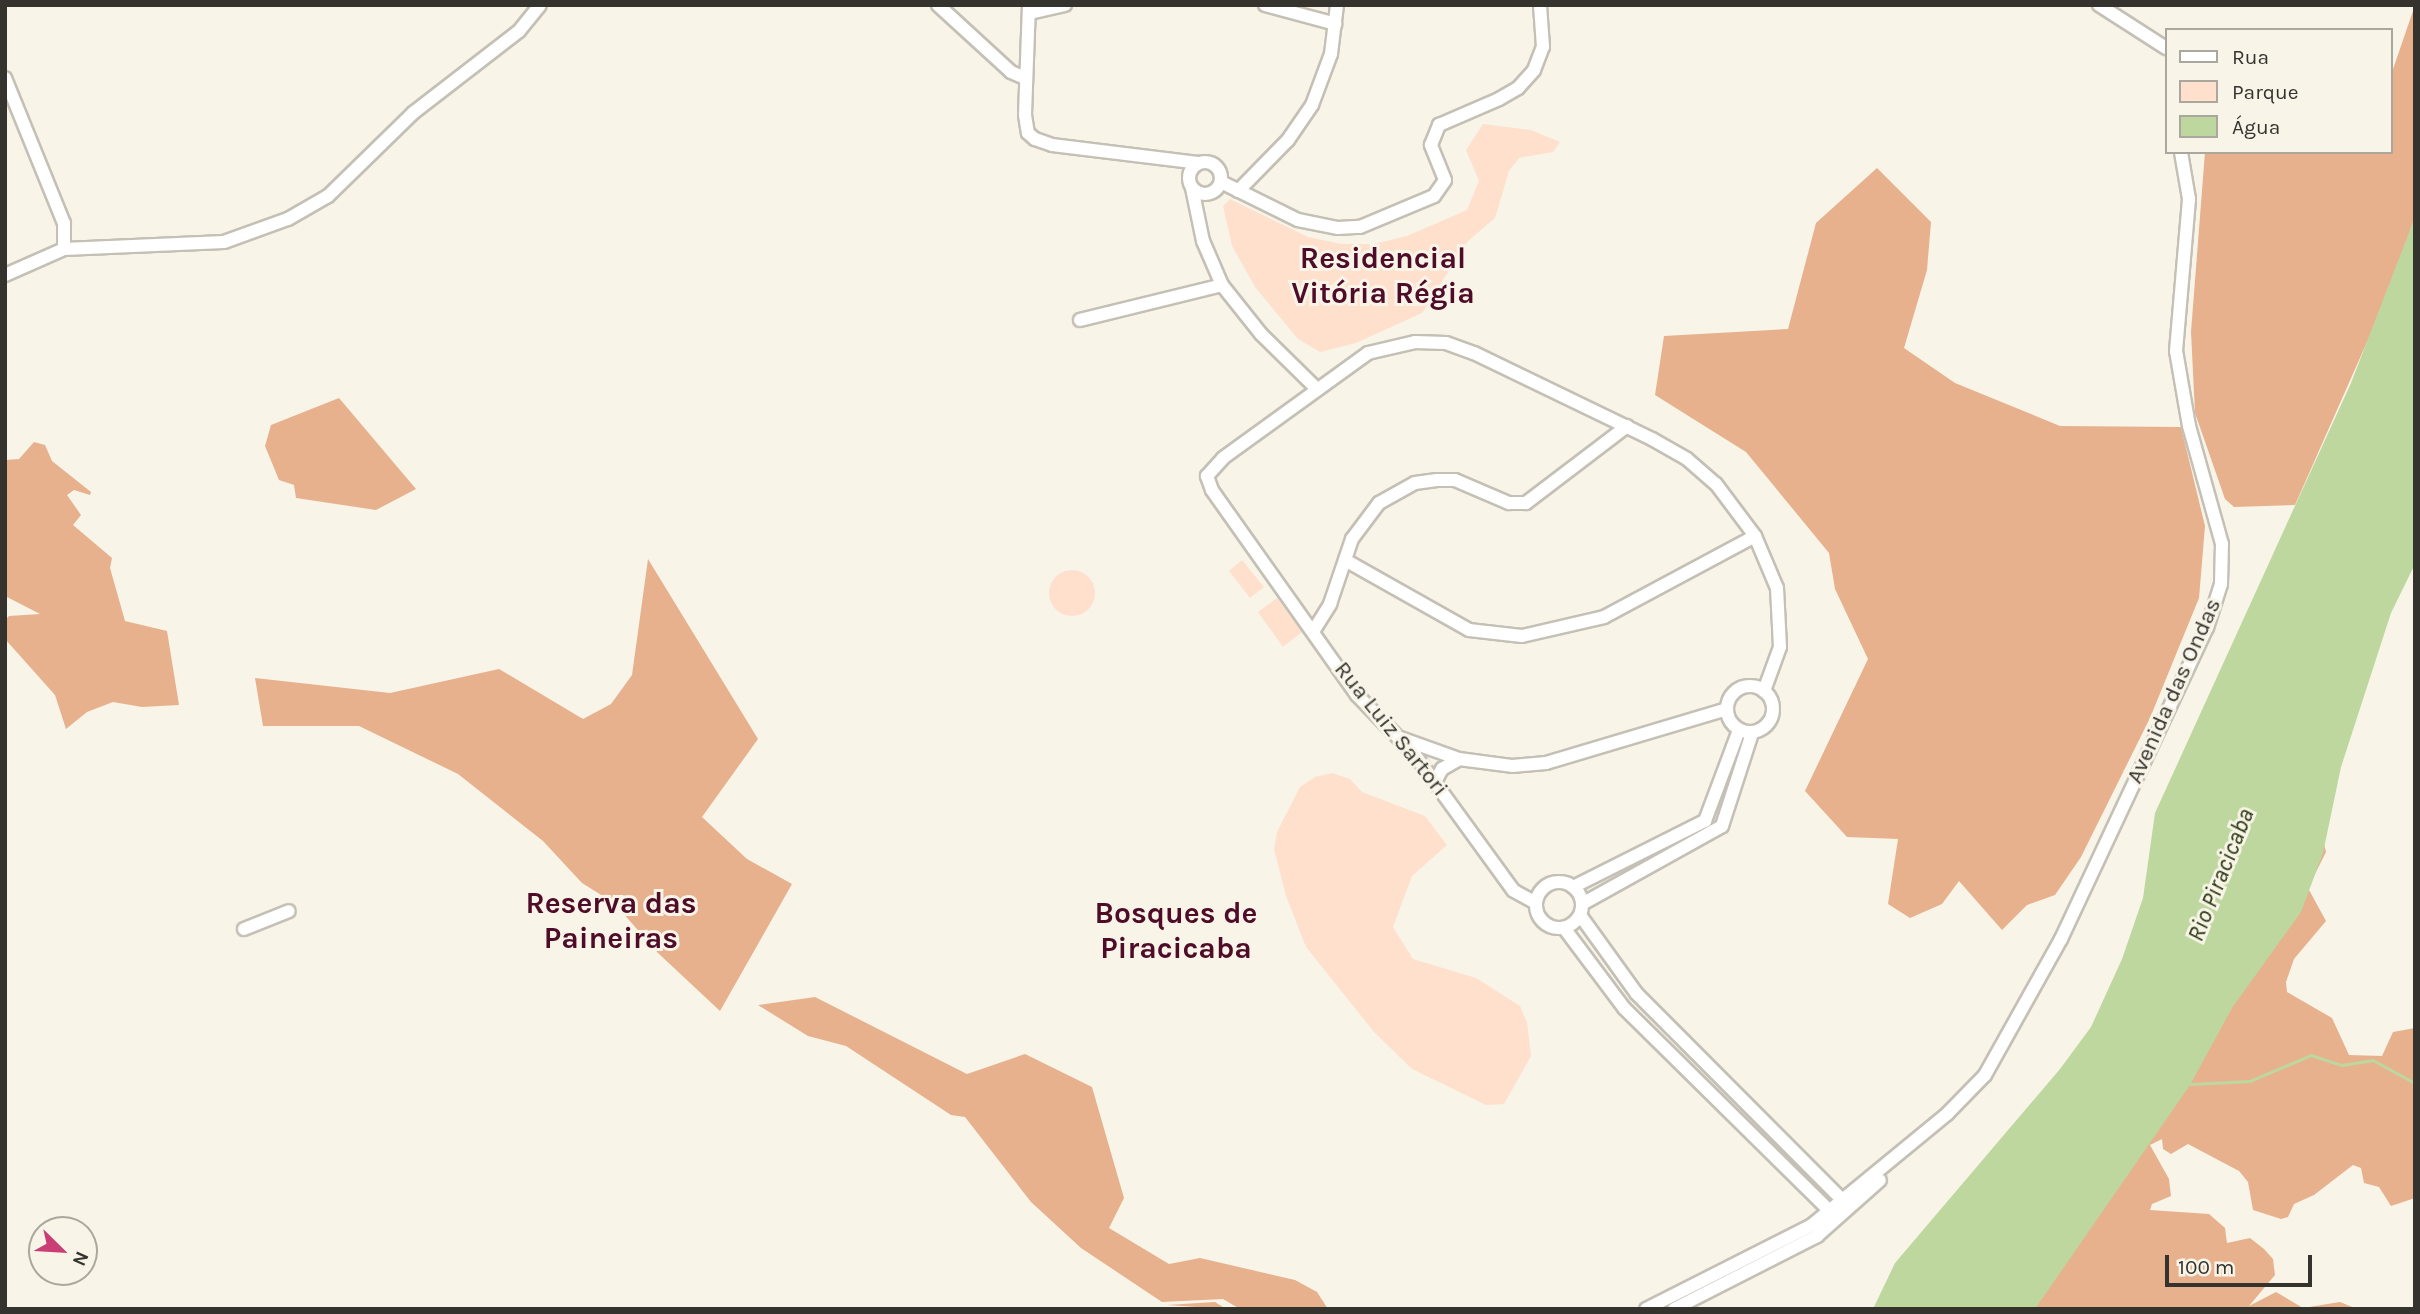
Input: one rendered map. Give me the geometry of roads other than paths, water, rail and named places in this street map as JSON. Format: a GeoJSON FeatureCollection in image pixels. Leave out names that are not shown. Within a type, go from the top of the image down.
{"type":"FeatureCollection","features":[{"type":"Feature","properties":{"kind":"street"},"geometry":{"type":"LineString","coordinates":[[5,275],[64,249],[224,242],[288,219],[328,196],[413,113],[519,32],[540,5]]}},
{"type":"Feature","properties":{"kind":"street"},"geometry":{"type":"LineString","coordinates":[[938,5],[1011,72],[1025,78]]}},
{"type":"Feature","properties":{"kind":"street"},"geometry":{"type":"LineString","coordinates":[[1065,5],[1030,9],[1025,78],[1028,133],[1035,139],[1052,145],[1213,164],[1221,182],[1238,191],[1298,220],[1338,228],[1360,228],[1434,196],[1445,180],[1432,145],[1439,124],[1508,93],[1534,70],[1543,47],[1539,5]]}},
{"type":"Feature","properties":{"kind":"street"},"geometry":{"type":"LineString","coordinates":[[1265,5],[1336,24]]}},
{"type":"Feature","properties":{"kind":"street"},"geometry":{"type":"LineString","coordinates":[[1238,191],[1306,114],[1322,82],[1336,24],[1337,5]]}},
{"type":"Feature","properties":{"kind":"street"},"geometry":{"type":"LineString","coordinates":[[2099,5],[2164,47]]}},
{"type":"Feature","properties":{"kind":"street"},"geometry":{"type":"LineString","coordinates":[[5,78],[64,223],[64,249]]}},
{"type":"Feature","properties":{"kind":"street","name":"Avenida das Ondas"},"geometry":{"type":"LineString","coordinates":[[1646,1309],[1812,1225],[1922,1134],[1985,1075],[2027,1006],[2207,628],[2221,584],[2222,544],[2189,426],[2176,351],[2189,199],[2181,154]]}},
{"type":"Feature","properties":{"kind":"street"},"geometry":{"type":"LineString","coordinates":[[1198,163],[1189,174],[1203,241],[1222,285],[1261,334],[1316,388],[1368,353],[1415,342],[1446,343],[1627,426],[1687,459],[1716,484],[1755,536],[1777,588],[1780,647],[1764,691]]}},
{"type":"Feature","properties":{"kind":"street"},"geometry":{"type":"LineString","coordinates":[[1192,188],[1206,194],[1221,182]]}},
{"type":"Feature","properties":{"kind":"street"},"geometry":{"type":"LineString","coordinates":[[1080,320],[1222,285]]}},
{"type":"Feature","properties":{"kind":"street","name":"Rua Luiz Sartori"},"geometry":{"type":"LineString","coordinates":[[1316,388],[1223,458],[1207,476],[1212,490],[1314,630],[1357,695],[1398,737],[1435,782],[1513,890],[1536,903]]}},
{"type":"Feature","properties":{"kind":"street"},"geometry":{"type":"LineString","coordinates":[[1314,630],[1330,604],[1345,560],[1364,518],[1398,490],[1415,483],[1455,480],[1509,503],[1526,503],[1627,426]]}},
{"type":"Feature","properties":{"kind":"street"},"geometry":{"type":"LineString","coordinates":[[1345,560],[1469,630],[1522,636],[1604,617],[1755,536]]}},
{"type":"Feature","properties":{"kind":"street"},"geometry":{"type":"LineString","coordinates":[[1398,737],[1459,760],[1512,766],[1577,757],[1727,709],[1737,690],[1751,686],[1764,691],[1772,702],[1772,716],[1764,728],[1745,731]]}},
{"type":"Feature","properties":{"kind":"street"},"geometry":{"type":"LineString","coordinates":[[1727,709],[1745,731]]}},
{"type":"Feature","properties":{"kind":"street"},"geometry":{"type":"LineString","coordinates":[[1573,887],[1705,821],[1745,731]]}},
{"type":"Feature","properties":{"kind":"street"},"geometry":{"type":"LineString","coordinates":[[1564,928],[1581,909],[1722,826],[1745,731]]}},
{"type":"Feature","properties":{"kind":"street"},"geometry":{"type":"LineString","coordinates":[[1435,782],[1442,769],[1459,760]]}},
{"type":"Feature","properties":{"kind":"street"},"geometry":{"type":"LineString","coordinates":[[1830,1211],[1670,1049],[1624,1007],[1564,928],[1542,920],[1536,903],[1548,885],[1562,882],[1573,887],[1581,909],[1637,994],[1843,1201]]}},
{"type":"Feature","properties":{"kind":"street"},"geometry":{"type":"LineString","coordinates":[[244,929],[289,911]]}},
{"type":"Feature","properties":{"kind":"street"},"geometry":{"type":"LineString","coordinates":[[1624,1007],[1637,994]]}},
{"type":"Feature","properties":{"kind":"street"},"geometry":{"type":"LineString","coordinates":[[1670,1049],[1683,1039]]}},
{"type":"Feature","properties":{"kind":"street","name":"Avenida das Ondas"},"geometry":{"type":"LineString","coordinates":[[1675,1309],[1817,1236],[1895,1166],[1922,1134]]}},
{"type":"Feature","properties":{"kind":"water","name":"Rio Piracicaba"},"geometry":{"type":"Polygon","coordinates":[[[2415,217],[2415,564],[2391,613],[2341,767],[2323,853],[2301,912],[2232,1008],[2190,1085],[2035,1309],[1873,1309],[1895,1263],[2060,1069],[2091,1027],[2122,959],[2143,898],[2155,813],[2351,383],[2415,217]]]}},
{"type":"Feature","properties":{"kind":"waterway"},"geometry":{"type":"LineString","coordinates":[[2190,1084],[2250,1081],[2311,1055],[2342,1065],[2373,1060],[2415,1083]]}},
{"type":"Feature","properties":{"kind":"district","name":"Residencial Vitória Régia"},"geometry":{"type":"Point","coordinates":[1383,275]}},
{"type":"Feature","properties":{"kind":"district","name":"Reserva das Paineiras"},"geometry":{"type":"Point","coordinates":[611,920]}},
{"type":"Feature","properties":{"kind":"district","name":"Bosques de Piracicaba"},"geometry":{"type":"Point","coordinates":[1176,930]}}]}
